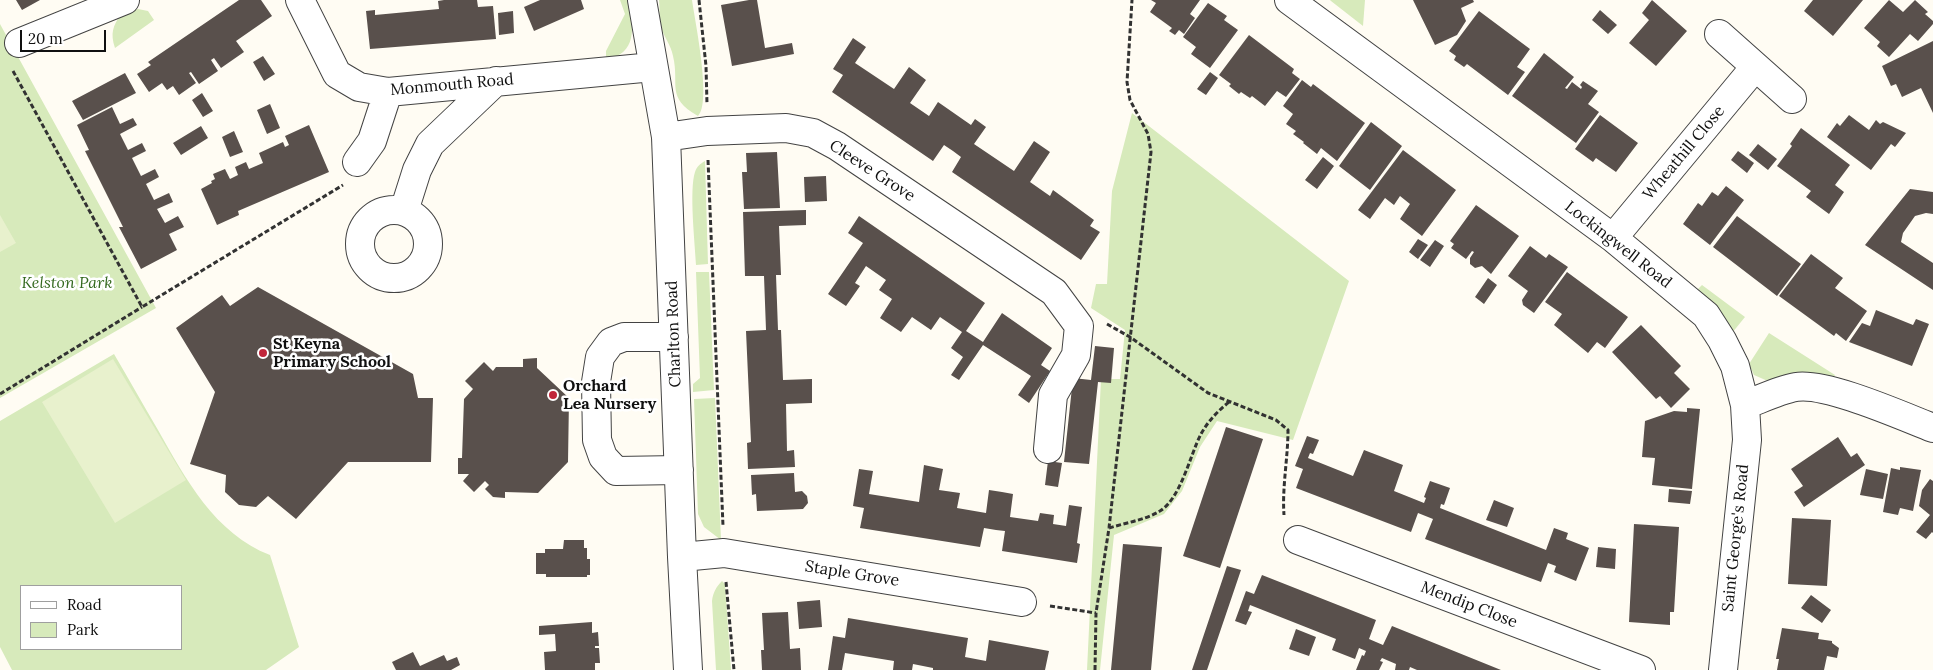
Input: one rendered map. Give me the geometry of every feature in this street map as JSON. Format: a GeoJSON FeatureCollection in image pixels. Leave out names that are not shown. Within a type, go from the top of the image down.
{"type":"FeatureCollection","features":[{"type":"Feature","properties":{"kind":"street"},"geometry":{"type":"LineString","coordinates":[[14,53],[124,0]]}},
{"type":"Feature","properties":{"kind":"street","name":"Monmouth Road"},"geometry":{"type":"LineString","coordinates":[[300,0],[337,74],[358,87],[388,92],[654,67]]}},
{"type":"Feature","properties":{"kind":"street","name":"Charlton Road"},"geometry":{"type":"LineString","coordinates":[[642,0],[666,137],[688,670]]}},
{"type":"Feature","properties":{"kind":"street","name":"Lockingwell Road"},"geometry":{"type":"LineString","coordinates":[[1292,1],[1613,238],[1706,315],[1736,366],[1745,405]]}},
{"type":"Feature","properties":{"kind":"street"},"geometry":{"type":"LineString","coordinates":[[1719,34],[1792,99]]}},
{"type":"Feature","properties":{"kind":"street","name":"Wheathill Close"},"geometry":{"type":"LineString","coordinates":[[1613,238],[1755,68]]}},
{"type":"Feature","properties":{"kind":"street"},"geometry":{"type":"LineString","coordinates":[[404,211],[417,170],[430,144],[496,81]]}},
{"type":"Feature","properties":{"kind":"street"},"geometry":{"type":"LineString","coordinates":[[357,162],[372,141],[388,92]]}},
{"type":"Feature","properties":{"kind":"street","name":"Cleeve Grove"},"geometry":{"type":"LineString","coordinates":[[666,137],[707,131],[786,128],[813,133],[836,146],[1054,292],[1079,326],[1076,355],[1053,395],[1048,449]]}},
{"type":"Feature","properties":{"kind":"street"},"geometry":{"type":"LineString","coordinates":[[674,337],[624,337],[611,342],[600,357],[596,382],[596,440],[603,458],[616,471],[679,470]]}},
{"type":"Feature","properties":{"kind":"street"},"geometry":{"type":"LineString","coordinates":[[1745,405],[1797,386],[1824,389],[1854,398],[1933,428]]}},
{"type":"Feature","properties":{"kind":"street","name":"Saint George's Road"},"geometry":{"type":"LineString","coordinates":[[1723,670],[1746,440],[1745,405]]}},
{"type":"Feature","properties":{"kind":"street","name":"Mendip Close"},"geometry":{"type":"LineString","coordinates":[[1298,540],[1640,670]]}},
{"type":"Feature","properties":{"kind":"street","name":"Staple Grove"},"geometry":{"type":"LineString","coordinates":[[682,557],[724,553],[1022,602]]}},
{"type":"Feature","properties":{"kind":"path"},"geometry":{"type":"LineString","coordinates":[[699,0],[706,66],[724,553],[734,670]]}},
{"type":"Feature","properties":{"kind":"path"},"geometry":{"type":"LineString","coordinates":[[1095,670],[1096,613],[1109,528],[1151,152],[1148,134],[1130,100],[1128,82],[1132,0]]}},
{"type":"Feature","properties":{"kind":"path"},"geometry":{"type":"LineString","coordinates":[[14,53],[142,307]]}},
{"type":"Feature","properties":{"kind":"path"},"geometry":{"type":"LineString","coordinates":[[0,394],[346,183],[357,162]]}},
{"type":"Feature","properties":{"kind":"path"},"geometry":{"type":"LineString","coordinates":[[1105,322],[1130,337],[1208,392],[1276,420],[1288,430],[1284,514],[1298,540]]}},
{"type":"Feature","properties":{"kind":"path"},"geometry":{"type":"LineString","coordinates":[[1109,528],[1160,511],[1171,499],[1202,433],[1216,413],[1229,402]]}},
{"type":"Feature","properties":{"kind":"path"},"geometry":{"type":"LineString","coordinates":[[1022,602],[1096,613]]}},
{"type":"Feature","properties":{"kind":"green space"},"geometry":{"type":"Polygon","coordinates":[[[620,0],[629,0],[632,20],[631,38],[623,52],[606,59],[606,51],[625,14],[620,0]]]}},
{"type":"Feature","properties":{"kind":"green space"},"geometry":{"type":"Polygon","coordinates":[[[659,0],[692,0],[703,79],[702,108],[698,116],[681,103],[677,96],[675,66],[671,48],[661,27],[659,0]]]}},
{"type":"Feature","properties":{"kind":"green space"},"geometry":{"type":"Polygon","coordinates":[[[1365,0],[1363,26],[1331,1],[1365,0]]]}},
{"type":"Feature","properties":{"kind":"green space"},"geometry":{"type":"Polygon","coordinates":[[[138,9],[148,11],[154,20],[115,48],[113,34],[118,18],[121,14],[138,9]]]}},
{"type":"Feature","properties":{"kind":"green space","name":"Kelston Park"},"geometry":{"type":"Polygon","coordinates":[[[0,24],[156,308],[0,398],[0,24]]]}},
{"type":"Feature","properties":{"kind":"green space"},"geometry":{"type":"Polygon","coordinates":[[[1132,113],[1349,281],[1293,440],[1217,421],[1200,447],[1182,491],[1164,514],[1114,535],[1100,670],[1087,670],[1101,379],[1120,379],[1125,330],[1091,308],[1096,284],[1107,284],[1112,191],[1132,113]]]}},
{"type":"Feature","properties":{"kind":"green space"},"geometry":{"type":"Polygon","coordinates":[[[705,161],[708,264],[696,265],[692,191],[695,172],[700,164],[705,161]]]}},
{"type":"Feature","properties":{"kind":"green space"},"geometry":{"type":"Polygon","coordinates":[[[0,215],[16,243],[0,252],[0,215]]]}},
{"type":"Feature","properties":{"kind":"green space"},"geometry":{"type":"Polygon","coordinates":[[[696,272],[709,272],[714,390],[693,392],[693,384],[700,378],[696,272]]]}},
{"type":"Feature","properties":{"kind":"green space"},"geometry":{"type":"Polygon","coordinates":[[[1702,285],[1745,317],[1732,333],[1713,304],[1698,289],[1702,285]]]}},
{"type":"Feature","properties":{"kind":"green space"},"geometry":{"type":"Polygon","coordinates":[[[1769,333],[1835,375],[1832,381],[1770,382],[1754,375],[1749,364],[1769,333]]]}},
{"type":"Feature","properties":{"kind":"green space"},"geometry":{"type":"Polygon","coordinates":[[[114,354],[179,467],[204,503],[233,533],[251,546],[270,555],[299,647],[266,670],[12,670],[0,647],[0,421],[114,354]]]}},
{"type":"Feature","properties":{"kind":"green space"},"geometry":{"type":"Polygon","coordinates":[[[113,359],[186,480],[115,523],[42,402],[113,359]]]}},
{"type":"Feature","properties":{"kind":"green space"},"geometry":{"type":"Polygon","coordinates":[[[715,398],[721,540],[704,527],[698,514],[694,399],[715,398]]]}},
{"type":"Feature","properties":{"kind":"green space"},"geometry":{"type":"Polygon","coordinates":[[[722,581],[725,584],[731,670],[716,670],[712,601],[715,590],[722,581]]]}},
{"type":"Feature","properties":{"kind":"building"},"geometry":{"type":"Polygon","coordinates":[[[16,0],[40,0],[22,10],[16,0]]]}},
{"type":"Feature","properties":{"kind":"building"},"geometry":{"type":"Polygon","coordinates":[[[239,0],[261,0],[272,16],[236,41],[244,52],[221,68],[214,58],[211,60],[218,71],[199,84],[191,72],[189,73],[196,83],[179,95],[173,86],[167,90],[162,83],[149,92],[137,74],[151,65],[148,62],[239,0]]]}},
{"type":"Feature","properties":{"kind":"building"},"geometry":{"type":"Polygon","coordinates":[[[477,0],[478,7],[493,6],[496,39],[370,49],[366,11],[375,10],[375,15],[439,9],[438,1],[477,0]]]}},
{"type":"Feature","properties":{"kind":"building"},"geometry":{"type":"Polygon","coordinates":[[[540,0],[581,0],[584,9],[534,31],[524,7],[540,0]]]}},
{"type":"Feature","properties":{"kind":"building"},"geometry":{"type":"Polygon","coordinates":[[[757,0],[765,48],[792,43],[794,54],[732,66],[721,5],[757,0]]]}},
{"type":"Feature","properties":{"kind":"building"},"geometry":{"type":"Polygon","coordinates":[[[1151,0],[1200,0],[1190,14],[1195,18],[1184,34],[1179,30],[1175,35],[1169,31],[1172,28],[1150,12],[1156,3],[1151,0]]]}},
{"type":"Feature","properties":{"kind":"building"},"geometry":{"type":"Polygon","coordinates":[[[1413,0],[1473,0],[1474,2],[1461,8],[1466,21],[1457,35],[1435,45],[1413,0]]]}},
{"type":"Feature","properties":{"kind":"building"},"geometry":{"type":"Polygon","coordinates":[[[1652,0],[1687,31],[1656,66],[1629,43],[1649,20],[1642,13],[1652,0]]]}},
{"type":"Feature","properties":{"kind":"building"},"geometry":{"type":"Polygon","coordinates":[[[1813,0],[1863,0],[1833,36],[1804,11],[1813,0]]]}},
{"type":"Feature","properties":{"kind":"building"},"geometry":{"type":"Polygon","coordinates":[[[1889,0],[1903,12],[1915,0],[1928,12],[1925,14],[1933,21],[1933,24],[1918,41],[1910,34],[1889,57],[1877,46],[1880,42],[1864,28],[1889,0]]]}},
{"type":"Feature","properties":{"kind":"building"},"geometry":{"type":"Polygon","coordinates":[[[1208,3],[1227,16],[1224,20],[1238,30],[1210,68],[1191,54],[1196,47],[1183,37],[1208,3]]]}},
{"type":"Feature","properties":{"kind":"building"},"geometry":{"type":"Polygon","coordinates":[[[1600,10],[1617,25],[1608,34],[1592,20],[1600,10]]]}},
{"type":"Feature","properties":{"kind":"building"},"geometry":{"type":"Polygon","coordinates":[[[513,11],[514,33],[499,35],[498,13],[513,11]]]}},
{"type":"Feature","properties":{"kind":"building"},"geometry":{"type":"Polygon","coordinates":[[[1479,11],[1530,49],[1517,67],[1525,72],[1508,95],[1467,64],[1464,67],[1454,60],[1456,56],[1449,51],[1479,11]]]}},
{"type":"Feature","properties":{"kind":"building"},"geometry":{"type":"Polygon","coordinates":[[[1249,35],[1294,69],[1292,73],[1300,79],[1286,97],[1277,91],[1265,106],[1252,96],[1250,98],[1241,92],[1239,94],[1229,86],[1231,84],[1219,75],[1249,35]]]}},
{"type":"Feature","properties":{"kind":"building"},"geometry":{"type":"Polygon","coordinates":[[[853,38],[866,47],[855,63],[894,89],[909,67],[926,80],[910,103],[929,116],[938,102],[971,125],[975,119],[986,127],[974,144],[1014,171],[1034,141],[1050,152],[1030,182],[1050,196],[1053,190],[1094,220],[1090,226],[1100,232],[1081,260],[952,172],[961,157],[953,151],[944,145],[933,161],[832,92],[843,75],[833,69],[853,38]]]}},
{"type":"Feature","properties":{"kind":"building"},"geometry":{"type":"Polygon","coordinates":[[[1933,41],[1933,113],[1921,88],[1902,97],[1896,84],[1891,86],[1882,66],[1933,41]]]}},
{"type":"Feature","properties":{"kind":"building"},"geometry":{"type":"Polygon","coordinates":[[[1544,53],[1574,77],[1565,88],[1567,89],[1572,82],[1581,89],[1580,85],[1583,81],[1598,91],[1588,104],[1599,112],[1576,143],[1512,96],[1544,53]]]}},
{"type":"Feature","properties":{"kind":"building"},"geometry":{"type":"Polygon","coordinates":[[[263,56],[275,74],[264,81],[253,62],[263,56]]]}},
{"type":"Feature","properties":{"kind":"building"},"geometry":{"type":"Polygon","coordinates":[[[1210,72],[1218,78],[1206,95],[1197,89],[1210,72]]]}},
{"type":"Feature","properties":{"kind":"building"},"geometry":{"type":"Polygon","coordinates":[[[125,73],[136,93],[83,120],[72,101],[125,73]]]}},
{"type":"Feature","properties":{"kind":"building"},"geometry":{"type":"Polygon","coordinates":[[[1302,80],[1311,87],[1313,84],[1365,123],[1337,161],[1321,148],[1317,154],[1293,134],[1296,131],[1286,124],[1293,114],[1283,106],[1302,80]]]}},
{"type":"Feature","properties":{"kind":"building"},"geometry":{"type":"Polygon","coordinates":[[[202,93],[213,111],[203,117],[192,100],[202,93]]]}},
{"type":"Feature","properties":{"kind":"building"},"geometry":{"type":"Polygon","coordinates":[[[270,104],[280,128],[267,134],[257,110],[270,104]]]}},
{"type":"Feature","properties":{"kind":"building"},"geometry":{"type":"Polygon","coordinates":[[[112,107],[120,124],[133,118],[137,125],[120,134],[128,150],[142,143],[146,151],[132,158],[141,176],[155,169],[159,177],[146,184],[154,200],[169,193],[173,202],[157,209],[165,223],[178,216],[184,227],[169,234],[177,250],[141,269],[119,227],[123,227],[85,151],[89,150],[77,125],[112,107]]]}},
{"type":"Feature","properties":{"kind":"building"},"geometry":{"type":"Polygon","coordinates":[[[1600,115],[1638,143],[1616,172],[1596,158],[1593,162],[1575,149],[1600,115]]]}},
{"type":"Feature","properties":{"kind":"building"},"geometry":{"type":"Polygon","coordinates":[[[1849,115],[1869,130],[1876,120],[1880,124],[1883,122],[1906,133],[1895,147],[1891,144],[1871,170],[1827,137],[1837,123],[1840,126],[1849,115]]]}},
{"type":"Feature","properties":{"kind":"building"},"geometry":{"type":"Polygon","coordinates":[[[1371,122],[1402,146],[1370,190],[1339,166],[1371,122]]]}},
{"type":"Feature","properties":{"kind":"building"},"geometry":{"type":"Polygon","coordinates":[[[309,125],[329,172],[238,211],[239,215],[217,225],[201,189],[212,183],[211,181],[215,179],[213,174],[225,169],[230,179],[238,175],[235,167],[246,162],[249,169],[263,163],[259,153],[283,142],[285,147],[289,145],[285,136],[309,125]]]}},
{"type":"Feature","properties":{"kind":"building"},"geometry":{"type":"Polygon","coordinates":[[[201,126],[208,138],[181,155],[173,143],[201,126]]]}},
{"type":"Feature","properties":{"kind":"building"},"geometry":{"type":"Polygon","coordinates":[[[1801,128],[1850,165],[1835,185],[1844,192],[1829,214],[1806,197],[1811,191],[1777,166],[1792,146],[1790,144],[1801,128]]]}},
{"type":"Feature","properties":{"kind":"building"},"geometry":{"type":"Polygon","coordinates":[[[234,131],[243,152],[230,157],[222,137],[234,131]]]}},
{"type":"Feature","properties":{"kind":"building"},"geometry":{"type":"Polygon","coordinates":[[[1758,144],[1777,159],[1768,170],[1749,155],[1758,144]]]}},
{"type":"Feature","properties":{"kind":"building"},"geometry":{"type":"Polygon","coordinates":[[[1403,150],[1456,190],[1422,236],[1400,219],[1410,204],[1400,196],[1394,205],[1385,198],[1370,219],[1358,210],[1403,150]]]}},
{"type":"Feature","properties":{"kind":"building"},"geometry":{"type":"Polygon","coordinates":[[[1738,151],[1754,163],[1747,173],[1731,160],[1738,151]]]}},
{"type":"Feature","properties":{"kind":"building"},"geometry":{"type":"Polygon","coordinates":[[[777,152],[780,208],[744,209],[742,172],[747,172],[746,153],[777,152]]]}},
{"type":"Feature","properties":{"kind":"building"},"geometry":{"type":"Polygon","coordinates":[[[1323,157],[1334,166],[1317,189],[1305,180],[1323,157]]]}},
{"type":"Feature","properties":{"kind":"building"},"geometry":{"type":"Polygon","coordinates":[[[826,176],[827,201],[805,202],[804,177],[826,176]]]}},
{"type":"Feature","properties":{"kind":"building"},"geometry":{"type":"Polygon","coordinates":[[[1726,186],[1744,200],[1710,245],[1683,224],[1698,203],[1702,206],[1712,192],[1718,196],[1726,186]]]}},
{"type":"Feature","properties":{"kind":"building"},"geometry":{"type":"Polygon","coordinates":[[[1910,189],[1933,192],[1933,214],[1926,213],[1915,216],[1903,233],[1901,242],[1933,263],[1933,290],[1865,245],[1910,189]]]}},
{"type":"Feature","properties":{"kind":"building"},"geometry":{"type":"Polygon","coordinates":[[[1476,205],[1519,236],[1491,274],[1482,266],[1475,268],[1470,264],[1470,258],[1474,252],[1472,251],[1466,259],[1451,248],[1454,244],[1450,241],[1476,205]]]}},
{"type":"Feature","properties":{"kind":"building"},"geometry":{"type":"Polygon","coordinates":[[[806,210],[806,225],[779,226],[781,275],[776,275],[778,330],[781,330],[783,380],[812,379],[812,403],[786,404],[787,451],[794,450],[795,467],[748,469],[747,443],[751,442],[746,331],[766,330],[764,276],[745,276],[743,212],[806,210]]]}},
{"type":"Feature","properties":{"kind":"building"},"geometry":{"type":"Polygon","coordinates":[[[859,216],[985,303],[966,331],[983,342],[1002,313],[1052,348],[1041,365],[1050,371],[1029,403],[1018,395],[1031,376],[983,345],[959,380],[951,375],[963,357],[951,348],[962,332],[940,317],[931,330],[912,317],[901,332],[880,318],[892,299],[879,290],[886,280],[866,266],[855,283],[860,286],[846,306],[828,294],[863,243],[848,233],[859,216]]]}},
{"type":"Feature","properties":{"kind":"building"},"geometry":{"type":"Polygon","coordinates":[[[1737,216],[1801,264],[1777,296],[1713,247],[1737,216]]]}},
{"type":"Feature","properties":{"kind":"building"},"geometry":{"type":"Polygon","coordinates":[[[1418,239],[1428,245],[1418,259],[1409,252],[1418,239]]]}},
{"type":"Feature","properties":{"kind":"building"},"geometry":{"type":"Polygon","coordinates":[[[1435,240],[1444,246],[1430,267],[1420,260],[1435,240]]]}},
{"type":"Feature","properties":{"kind":"building"},"geometry":{"type":"Polygon","coordinates":[[[1530,246],[1546,258],[1549,254],[1568,267],[1534,313],[1523,305],[1522,300],[1528,291],[1508,276],[1530,246]]]}},
{"type":"Feature","properties":{"kind":"building"},"geometry":{"type":"Polygon","coordinates":[[[1811,254],[1843,278],[1835,288],[1867,311],[1846,341],[1836,333],[1834,336],[1779,296],[1811,254]]]}},
{"type":"Feature","properties":{"kind":"building"},"geometry":{"type":"Polygon","coordinates":[[[1567,272],[1628,317],[1605,348],[1597,342],[1588,353],[1554,325],[1562,314],[1545,302],[1567,272]]]}},
{"type":"Feature","properties":{"kind":"building"},"geometry":{"type":"Polygon","coordinates":[[[1488,278],[1497,285],[1484,304],[1475,297],[1488,278]]]}},
{"type":"Feature","properties":{"kind":"building"},"geometry":{"type":"Polygon","coordinates":[[[258,287],[413,374],[418,398],[433,398],[431,462],[348,462],[296,519],[268,496],[256,507],[239,505],[225,492],[226,475],[190,464],[215,392],[176,328],[222,295],[230,306],[258,287]]]}},
{"type":"Feature","properties":{"kind":"building"},"geometry":{"type":"Polygon","coordinates":[[[1876,310],[1913,325],[1916,319],[1929,324],[1912,366],[1849,342],[1862,323],[1870,326],[1876,310]]]}},
{"type":"Feature","properties":{"kind":"building"},"geometry":{"type":"Polygon","coordinates":[[[1641,325],[1681,366],[1674,373],[1690,389],[1671,408],[1660,396],[1656,399],[1612,352],[1641,325]]]}},
{"type":"Feature","properties":{"kind":"building"},"geometry":{"type":"Polygon","coordinates":[[[1095,346],[1114,348],[1111,383],[1098,382],[1089,464],[1064,462],[1073,378],[1091,380],[1095,346]]]}},
{"type":"Feature","properties":{"kind":"building"},"geometry":{"type":"Polygon","coordinates":[[[537,358],[537,368],[569,398],[568,462],[538,493],[505,492],[505,498],[493,497],[485,489],[489,485],[485,481],[474,492],[463,481],[469,474],[458,474],[458,458],[462,458],[464,399],[473,389],[465,381],[484,362],[493,371],[496,367],[523,367],[523,359],[537,358]]]}},
{"type":"Feature","properties":{"kind":"building"},"geometry":{"type":"Polygon","coordinates":[[[1687,408],[1700,409],[1692,489],[1652,485],[1655,458],[1642,457],[1645,421],[1674,411],[1687,412],[1687,408]]]}},
{"type":"Feature","properties":{"kind":"building"},"geometry":{"type":"Polygon","coordinates":[[[1226,427],[1263,439],[1220,568],[1183,556],[1226,427]]]}},
{"type":"Feature","properties":{"kind":"building"},"geometry":{"type":"Polygon","coordinates":[[[1307,436],[1319,440],[1313,454],[1310,453],[1308,458],[1353,476],[1364,450],[1403,465],[1394,491],[1424,503],[1426,498],[1424,497],[1430,481],[1450,488],[1444,505],[1441,504],[1440,508],[1546,550],[1554,528],[1568,533],[1566,539],[1589,548],[1576,581],[1554,572],[1556,566],[1548,563],[1541,582],[1425,539],[1433,519],[1418,513],[1411,532],[1296,488],[1303,469],[1295,466],[1307,436]]]}},
{"type":"Feature","properties":{"kind":"building"},"geometry":{"type":"Polygon","coordinates":[[[1838,437],[1851,457],[1857,453],[1865,465],[1804,507],[1794,492],[1803,486],[1791,469],[1838,437]]]}},
{"type":"Feature","properties":{"kind":"building"},"geometry":{"type":"Polygon","coordinates":[[[1048,461],[1062,463],[1058,487],[1045,485],[1048,461]]]}},
{"type":"Feature","properties":{"kind":"building"},"geometry":{"type":"Polygon","coordinates":[[[924,465],[943,469],[939,490],[960,493],[957,508],[986,513],[989,490],[1002,492],[1013,494],[1010,517],[1038,521],[1040,513],[1054,515],[1053,524],[1066,526],[1069,505],[1082,507],[1077,543],[1080,544],[1077,563],[1002,551],[1005,531],[984,528],[980,547],[860,528],[864,508],[853,506],[859,469],[873,471],[869,494],[919,502],[924,465]]]}},
{"type":"Feature","properties":{"kind":"building"},"geometry":{"type":"Polygon","coordinates":[[[1900,467],[1921,470],[1913,511],[1900,508],[1898,515],[1883,512],[1891,468],[1900,470],[1900,467]]]}},
{"type":"Feature","properties":{"kind":"building"},"geometry":{"type":"Polygon","coordinates":[[[1866,469],[1888,474],[1883,499],[1860,495],[1866,469]]]}},
{"type":"Feature","properties":{"kind":"building"},"geometry":{"type":"Polygon","coordinates":[[[794,473],[795,492],[802,491],[807,496],[808,503],[803,509],[757,511],[756,494],[752,495],[751,475],[794,473]]]}},
{"type":"Feature","properties":{"kind":"building"},"geometry":{"type":"Polygon","coordinates":[[[1930,479],[1933,481],[1933,533],[1926,539],[1916,532],[1930,515],[1919,506],[1922,490],[1930,479]]]}},
{"type":"Feature","properties":{"kind":"building"},"geometry":{"type":"Polygon","coordinates":[[[1669,489],[1692,491],[1690,504],[1668,502],[1669,489]]]}},
{"type":"Feature","properties":{"kind":"building"},"geometry":{"type":"Polygon","coordinates":[[[1494,500],[1514,508],[1507,527],[1486,520],[1494,500]]]}},
{"type":"Feature","properties":{"kind":"building"},"geometry":{"type":"Polygon","coordinates":[[[1792,518],[1831,520],[1827,586],[1788,584],[1792,518]]]}},
{"type":"Feature","properties":{"kind":"building"},"geometry":{"type":"Polygon","coordinates":[[[1634,524],[1679,527],[1674,612],[1670,612],[1670,625],[1629,622],[1634,524]]]}},
{"type":"Feature","properties":{"kind":"building"},"geometry":{"type":"Polygon","coordinates":[[[564,540],[584,540],[584,548],[587,548],[587,559],[590,559],[590,575],[587,575],[587,577],[546,577],[546,574],[536,574],[536,553],[545,553],[545,549],[563,549],[564,540]]]}},
{"type":"Feature","properties":{"kind":"building"},"geometry":{"type":"Polygon","coordinates":[[[1123,544],[1162,547],[1151,670],[1111,670],[1123,544]]]}},
{"type":"Feature","properties":{"kind":"building"},"geometry":{"type":"Polygon","coordinates":[[[1598,547],[1616,549],[1615,569],[1596,567],[1598,547]]]}},
{"type":"Feature","properties":{"kind":"building"},"geometry":{"type":"Polygon","coordinates":[[[1227,566],[1241,570],[1207,670],[1192,670],[1227,566]]]}},
{"type":"Feature","properties":{"kind":"building"},"geometry":{"type":"Polygon","coordinates":[[[1262,575],[1376,620],[1369,639],[1383,645],[1392,626],[1501,670],[1417,670],[1410,667],[1409,670],[1395,670],[1396,664],[1382,658],[1380,661],[1383,662],[1379,670],[1356,670],[1362,655],[1364,656],[1366,651],[1359,648],[1355,659],[1332,650],[1336,639],[1250,605],[1248,611],[1252,612],[1246,625],[1235,621],[1246,591],[1254,594],[1262,575]]]}},
{"type":"Feature","properties":{"kind":"building"},"geometry":{"type":"Polygon","coordinates":[[[1811,595],[1831,610],[1822,623],[1801,608],[1811,595]]]}},
{"type":"Feature","properties":{"kind":"building"},"geometry":{"type":"Polygon","coordinates":[[[820,600],[822,627],[799,629],[797,602],[820,600]]]}},
{"type":"Feature","properties":{"kind":"building"},"geometry":{"type":"Polygon","coordinates":[[[788,612],[790,649],[800,648],[801,670],[762,670],[761,650],[764,650],[762,613],[788,612]]]}},
{"type":"Feature","properties":{"kind":"building"},"geometry":{"type":"Polygon","coordinates":[[[848,618],[968,638],[965,657],[986,661],[989,640],[1049,651],[1045,670],[933,670],[933,668],[913,664],[912,670],[893,670],[894,661],[845,653],[842,670],[828,670],[833,636],[845,638],[848,618]]]}},
{"type":"Feature","properties":{"kind":"building"},"geometry":{"type":"Polygon","coordinates":[[[592,622],[592,633],[598,632],[599,646],[595,646],[595,648],[599,648],[600,663],[595,663],[595,670],[545,670],[544,652],[556,651],[555,634],[539,635],[539,626],[592,622]]]}},
{"type":"Feature","properties":{"kind":"building"},"geometry":{"type":"Polygon","coordinates":[[[1782,628],[1819,633],[1818,639],[1832,641],[1839,648],[1837,658],[1827,656],[1824,670],[1777,670],[1779,659],[1776,659],[1782,628]]]}},
{"type":"Feature","properties":{"kind":"building"},"geometry":{"type":"Polygon","coordinates":[[[1296,629],[1316,637],[1309,656],[1289,649],[1296,629]]]}},
{"type":"Feature","properties":{"kind":"building"},"geometry":{"type":"Polygon","coordinates":[[[413,652],[420,666],[444,655],[447,661],[457,657],[460,665],[451,670],[396,670],[392,662],[413,652]]]}},
{"type":"Feature","properties":{"kind":"place","name":"St Keyna Primary School"},"geometry":{"type":"Point","coordinates":[263,353]}},
{"type":"Feature","properties":{"kind":"place","name":"Orchard Lea Nursery"},"geometry":{"type":"Point","coordinates":[553,395]}}]}
